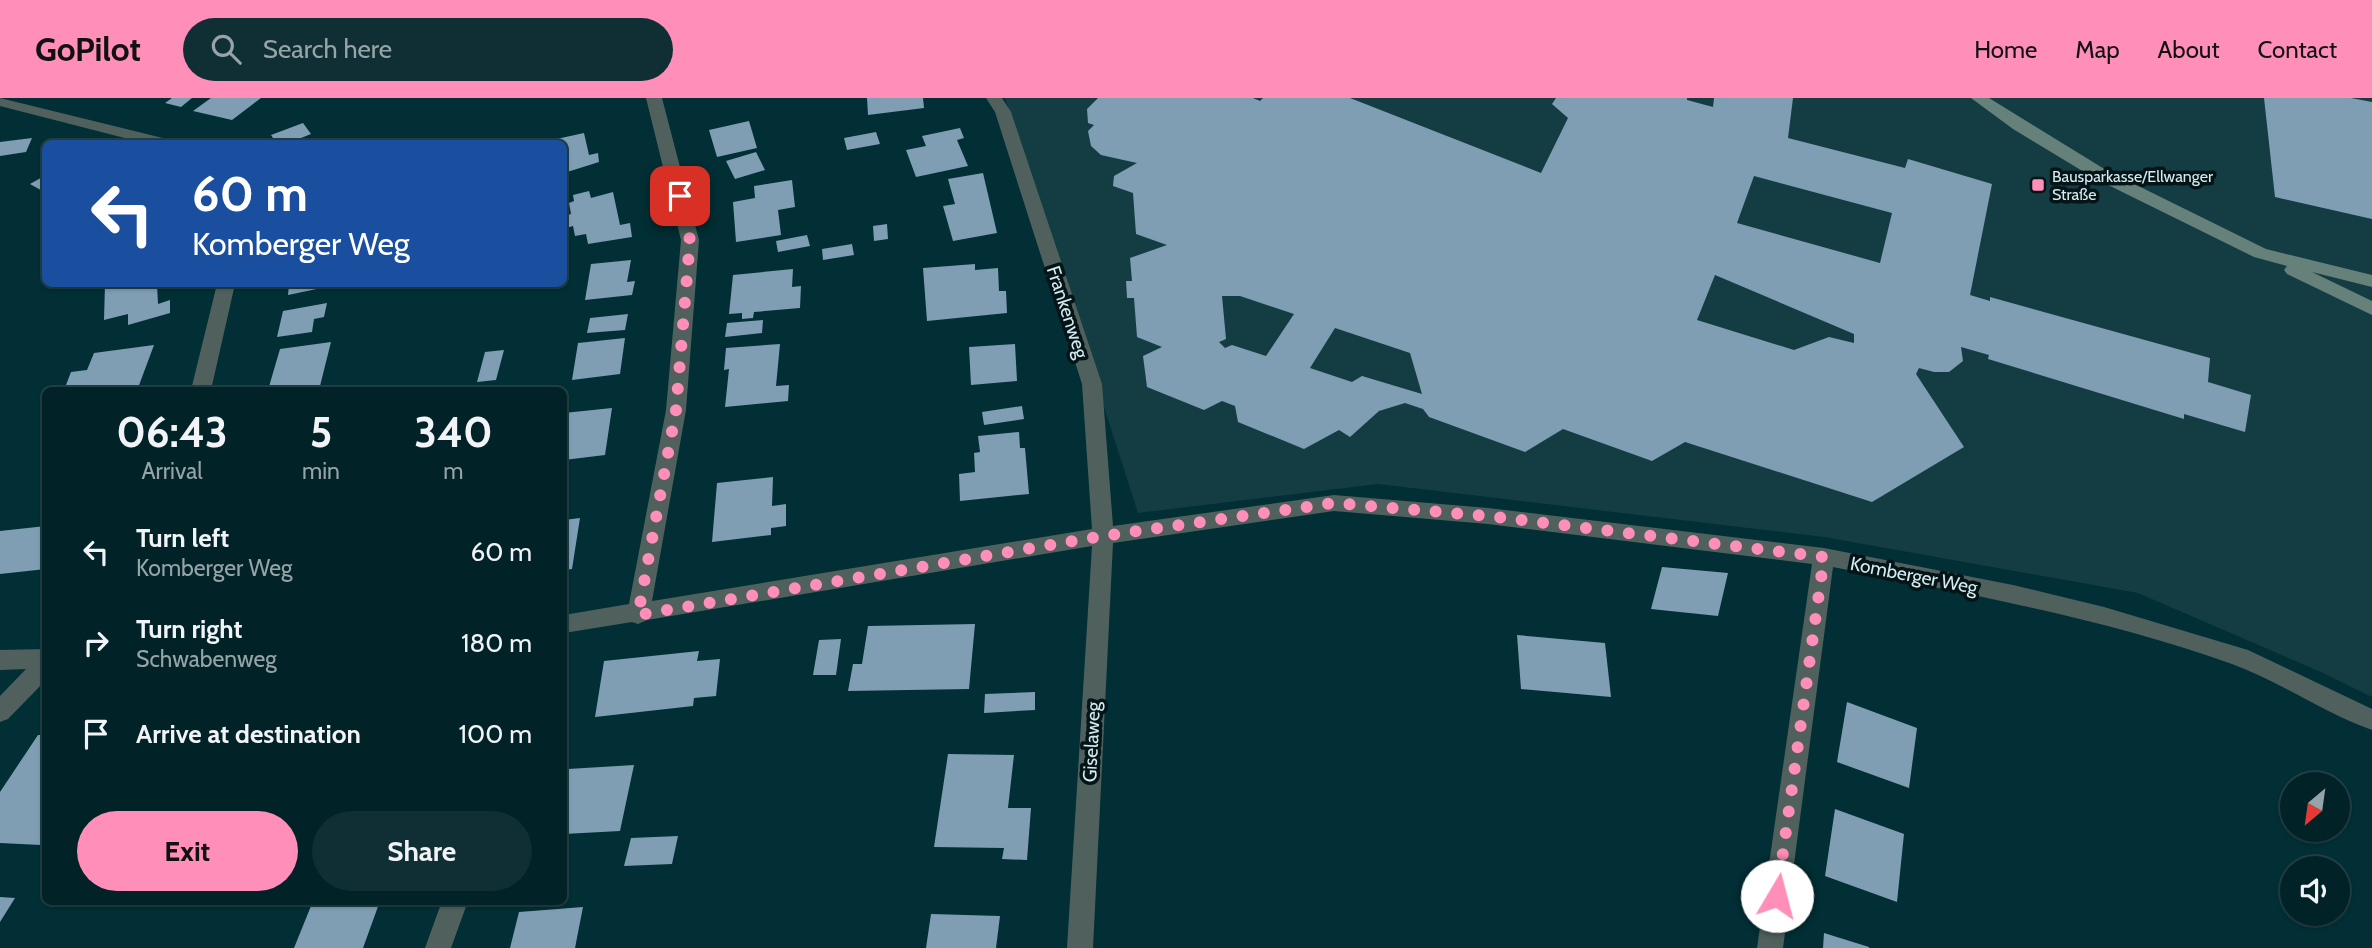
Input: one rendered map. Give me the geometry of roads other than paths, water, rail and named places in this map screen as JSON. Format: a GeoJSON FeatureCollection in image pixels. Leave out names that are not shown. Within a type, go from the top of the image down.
{"type":"FeatureCollection","features":[{"type":"Feature","properties":{"kind":"main road"},"geometry":{"type":"LineString","coordinates":[[1979,98],[2019,127],[2100,174],[2372,310]]}},
{"type":"Feature","properties":{"kind":"main road"},"geometry":{"type":"LineString","coordinates":[[2259,253],[2372,281]]}},
{"type":"Feature","properties":{"kind":"street"},"geometry":{"type":"LineString","coordinates":[[638,615],[676,410],[690,240],[654,98]]}},
{"type":"Feature","properties":{"kind":"street","name":"Frankenweg"},"geometry":{"type":"LineString","coordinates":[[994,98],[1003,112],[1091,384],[1103,536]]}},
{"type":"Feature","properties":{"kind":"street"},"geometry":{"type":"LineString","coordinates":[[0,101],[153,140]]}},
{"type":"Feature","properties":{"kind":"street"},"geometry":{"type":"LineString","coordinates":[[202,387],[225,287]]}},
{"type":"Feature","properties":{"kind":"street","name":"Komberger Weg"},"geometry":{"type":"LineString","coordinates":[[567,624],[638,615],[1103,536],[1334,503],[1488,516],[1824,557],[2013,594],[2117,620],[2240,657],[2372,719]]}},
{"type":"Feature","properties":{"kind":"street","name":"Giselaweg"},"geometry":{"type":"LineString","coordinates":[[1080,948],[1103,536]]}},
{"type":"Feature","properties":{"kind":"street"},"geometry":{"type":"LineString","coordinates":[[1770,948],[1824,557]]}},
{"type":"Feature","properties":{"kind":"street"},"geometry":{"type":"LineString","coordinates":[[0,660],[42,662]]}},
{"type":"Feature","properties":{"kind":"street"},"geometry":{"type":"LineString","coordinates":[[0,712],[42,666]]}},
{"type":"Feature","properties":{"kind":"street"},"geometry":{"type":"LineString","coordinates":[[438,948],[454,905]]}},
{"type":"Feature","properties":{"kind":"place","name":"Bausparkasse/Ellwanger Straße"},"geometry":{"type":"Point","coordinates":[2038,185]}}]}
